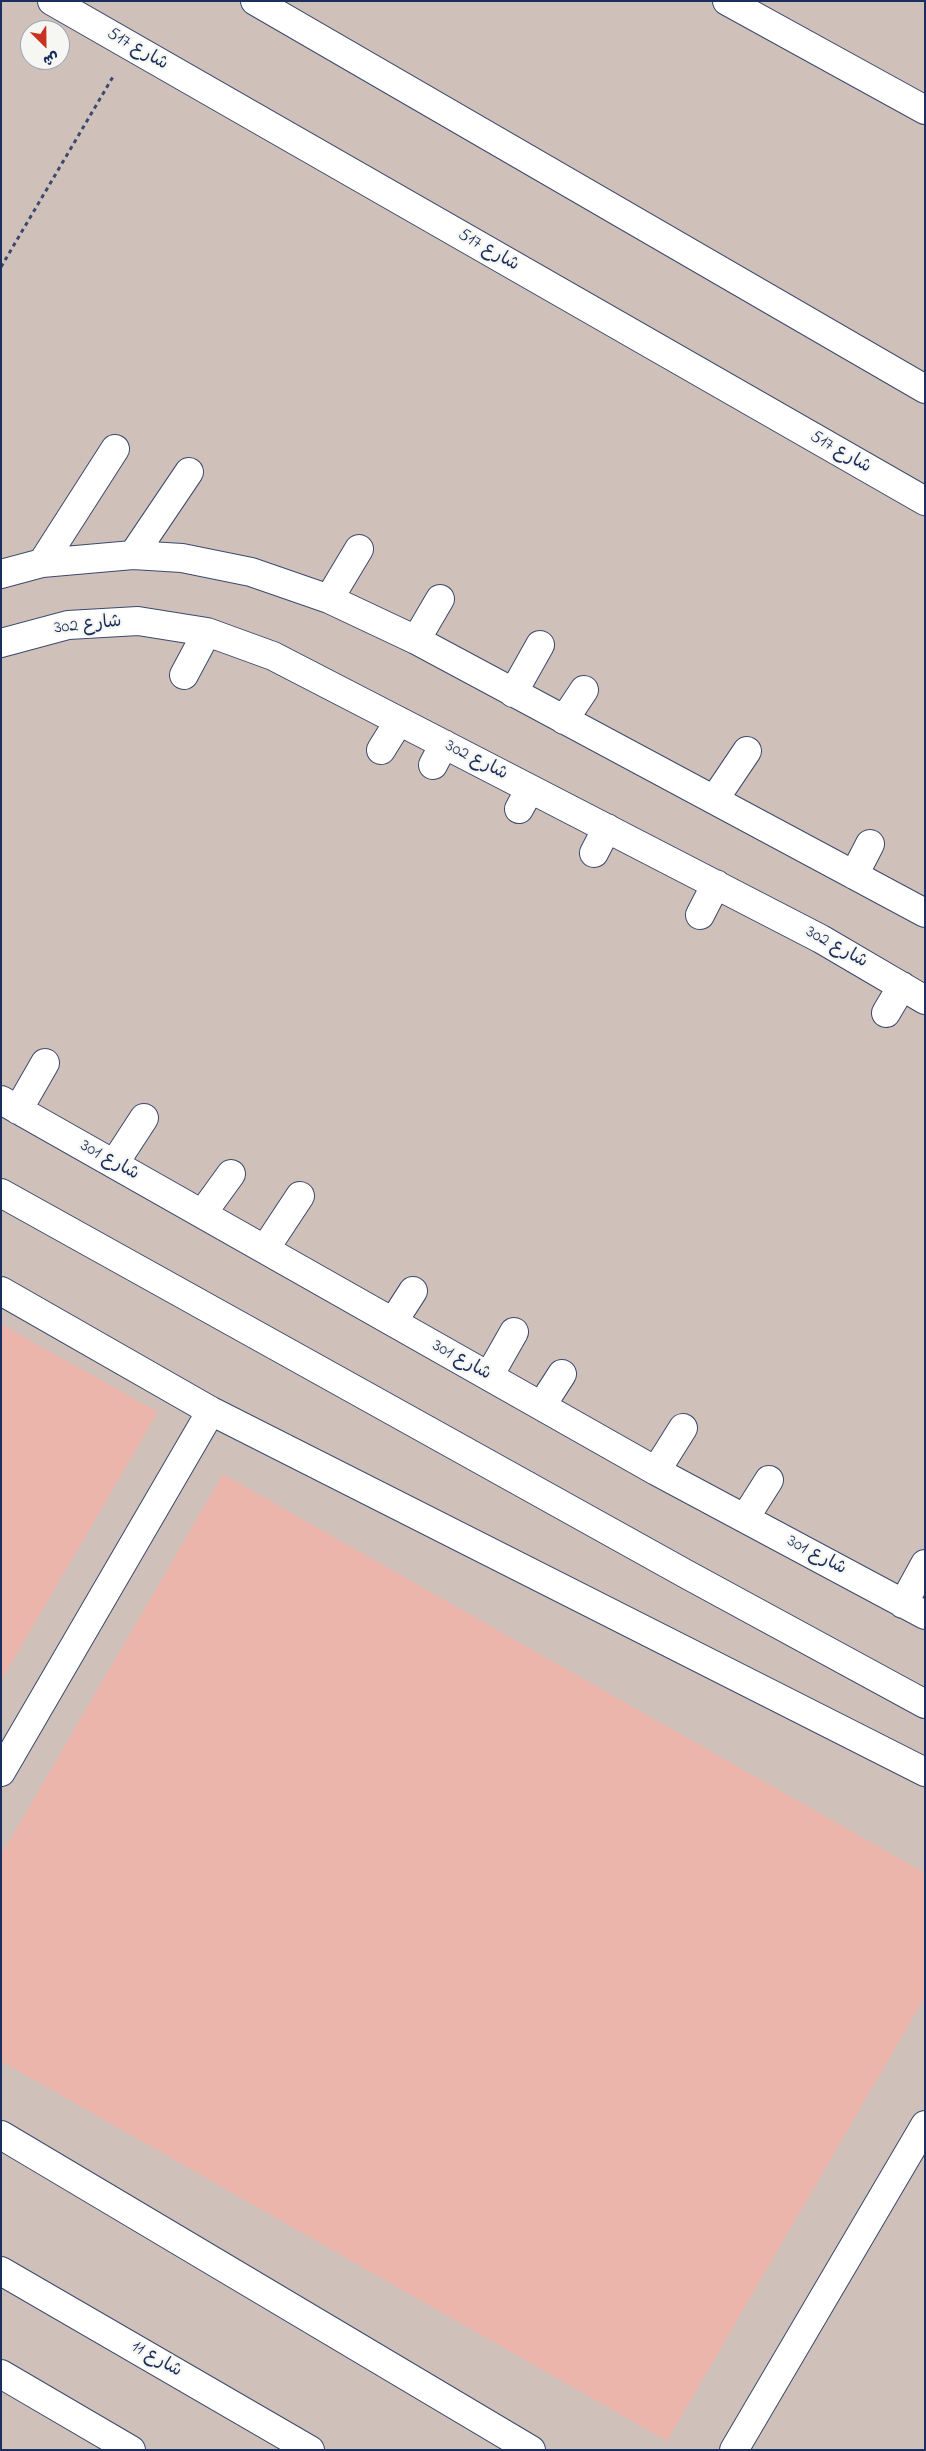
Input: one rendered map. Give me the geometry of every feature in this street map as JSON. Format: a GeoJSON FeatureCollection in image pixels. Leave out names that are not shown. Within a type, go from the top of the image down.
{"type":"FeatureCollection","features":[{"type":"Feature","properties":{"kind":"street","name":"شارع 517"},"geometry":{"type":"LineString","coordinates":[[52,1],[925,502]]}},
{"type":"Feature","properties":{"kind":"street"},"geometry":{"type":"LineString","coordinates":[[255,1],[925,389]]}},
{"type":"Feature","properties":{"kind":"street"},"geometry":{"type":"LineString","coordinates":[[726,1],[925,110]]}},
{"type":"Feature","properties":{"kind":"street"},"geometry":{"type":"LineString","coordinates":[[42,562],[115,449]]}},
{"type":"Feature","properties":{"kind":"street"},"geometry":{"type":"LineString","coordinates":[[133,555],[189,472]]}},
{"type":"Feature","properties":{"kind":"street"},"geometry":{"type":"LineString","coordinates":[[329,600],[359,549]]}},
{"type":"Feature","properties":{"kind":"street"},"geometry":{"type":"LineString","coordinates":[[1,574],[42,562],[133,555],[182,558],[251,572],[329,600],[416,640],[925,913]]}},
{"type":"Feature","properties":{"kind":"street"},"geometry":{"type":"LineString","coordinates":[[416,640],[440,599]]}},
{"type":"Feature","properties":{"kind":"street","name":"شارع 302"},"geometry":{"type":"LineString","coordinates":[[1,643],[68,624],[138,621],[207,632],[273,656],[399,721],[438,754],[524,799],[607,828],[716,884],[834,958],[902,986],[925,1000]]}},
{"type":"Feature","properties":{"kind":"street"},"geometry":{"type":"LineString","coordinates":[[184,675],[207,632]]}},
{"type":"Feature","properties":{"kind":"street"},"geometry":{"type":"LineString","coordinates":[[513,693],[540,646]]}},
{"type":"Feature","properties":{"kind":"street"},"geometry":{"type":"LineString","coordinates":[[564,720],[584,690]]}},
{"type":"Feature","properties":{"kind":"street"},"geometry":{"type":"LineString","coordinates":[[381,750],[399,721]]}},
{"type":"Feature","properties":{"kind":"street"},"geometry":{"type":"LineString","coordinates":[[714,800],[747,751]]}},
{"type":"Feature","properties":{"kind":"street"},"geometry":{"type":"LineString","coordinates":[[594,853],[607,828]]}},
{"type":"Feature","properties":{"kind":"street"},"geometry":{"type":"LineString","coordinates":[[854,875],[870,844]]}},
{"type":"Feature","properties":{"kind":"street"},"geometry":{"type":"LineString","coordinates":[[700,915],[716,884]]}},
{"type":"Feature","properties":{"kind":"street"},"geometry":{"type":"LineString","coordinates":[[886,1013],[902,986]]}},
{"type":"Feature","properties":{"kind":"street"},"geometry":{"type":"LineString","coordinates":[[10,1105],[44,1063]]}},
{"type":"Feature","properties":{"kind":"street","name":"شارع 301"},"geometry":{"type":"LineString","coordinates":[[10,1105],[656,1470],[914,1609]]}},
{"type":"Feature","properties":{"kind":"street"},"geometry":{"type":"LineString","coordinates":[[114,1164],[144,1118]]}},
{"type":"Feature","properties":{"kind":"street"},"geometry":{"type":"LineString","coordinates":[[202,1214],[231,1174]]}},
{"type":"Feature","properties":{"kind":"street"},"geometry":{"type":"LineString","coordinates":[[1,1193],[677,1569],[925,1704]]}},
{"type":"Feature","properties":{"kind":"street"},"geometry":{"type":"LineString","coordinates":[[265,1249],[300,1196]]}},
{"type":"Feature","properties":{"kind":"street"},"geometry":{"type":"LineString","coordinates":[[1,1291],[211,1411],[925,1772]]}},
{"type":"Feature","properties":{"kind":"street"},"geometry":{"type":"LineString","coordinates":[[393,1322],[414,1291]]}},
{"type":"Feature","properties":{"kind":"street"},"geometry":{"type":"LineString","coordinates":[[489,1376],[514,1332]]}},
{"type":"Feature","properties":{"kind":"street"},"geometry":{"type":"LineString","coordinates":[[542,1405],[562,1374]]}},
{"type":"Feature","properties":{"kind":"street"},"geometry":{"type":"LineString","coordinates":[[1,1772],[211,1411]]}},
{"type":"Feature","properties":{"kind":"street"},"geometry":{"type":"LineString","coordinates":[[656,1470],[683,1428]]}},
{"type":"Feature","properties":{"kind":"street"},"geometry":{"type":"LineString","coordinates":[[745,1518],[769,1480]]}},
{"type":"Feature","properties":{"kind":"street"},"geometry":{"type":"LineString","coordinates":[[914,1609],[925,1564]]}},
{"type":"Feature","properties":{"kind":"street"},"geometry":{"type":"LineString","coordinates":[[734,2450],[925,2125]]}},
{"type":"Feature","properties":{"kind":"street"},"geometry":{"type":"LineString","coordinates":[[1,2135],[531,2450]]}},
{"type":"Feature","properties":{"kind":"street","name":"شارع 11"},"geometry":{"type":"LineString","coordinates":[[1,2271],[310,2450]]}},
{"type":"Feature","properties":{"kind":"street"},"geometry":{"type":"LineString","coordinates":[[1,2374],[131,2450]]}},
{"type":"Feature","properties":{"kind":"path"},"geometry":{"type":"LineString","coordinates":[[1,267],[131,47]]}},
{"type":"Feature","properties":{"kind":"shaded area"},"geometry":{"type":"Polygon","coordinates":[[[1,1],[925,1],[925,2450],[1,2450],[1,1]]]}},
{"type":"Feature","properties":{"kind":"building"},"geometry":{"type":"Polygon","coordinates":[[[1,1324],[158,1412],[1,1681],[1,1324]]]}},
{"type":"Feature","properties":{"kind":"building"},"geometry":{"type":"Polygon","coordinates":[[[223,1474],[925,1873],[925,1997],[667,2441],[1,2061],[1,1855],[223,1474]]]}}]}
